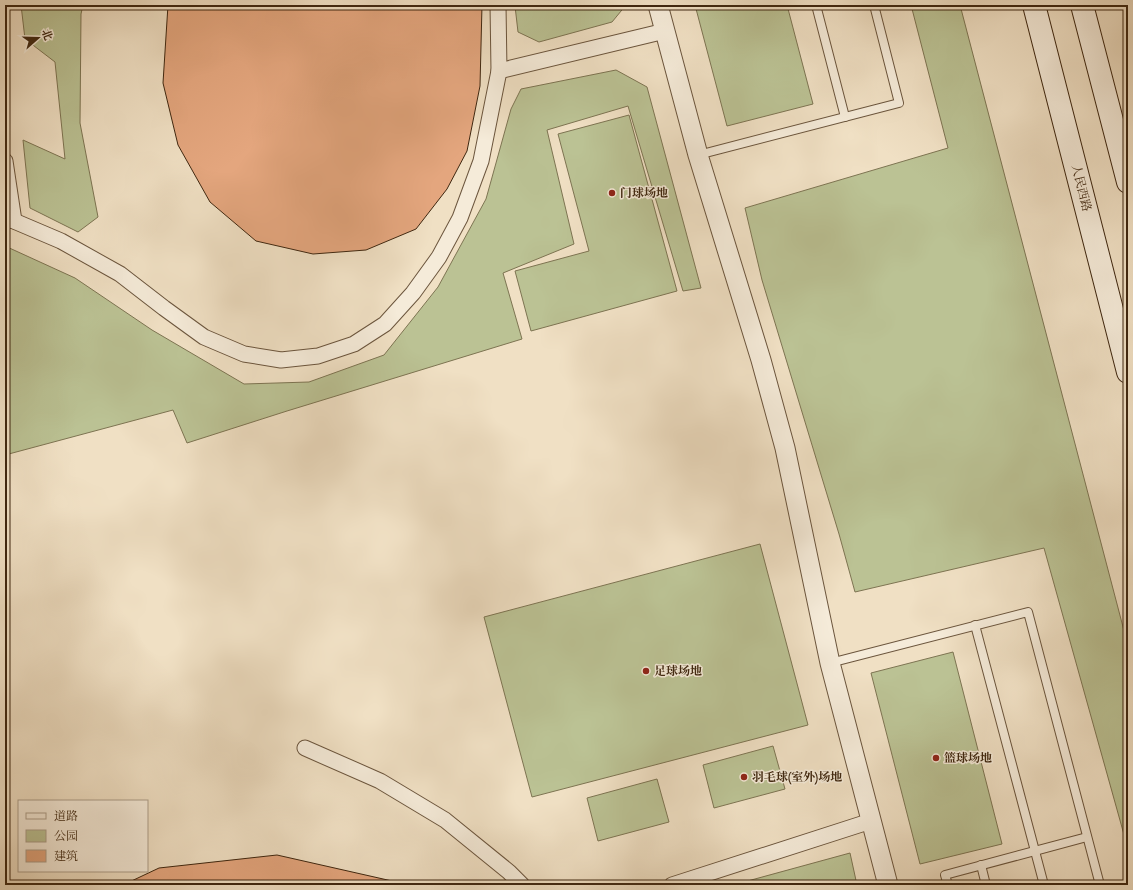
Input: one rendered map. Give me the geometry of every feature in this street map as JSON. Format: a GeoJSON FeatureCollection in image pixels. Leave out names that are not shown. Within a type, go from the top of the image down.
{"type":"FeatureCollection","features":[{"type":"Feature","properties":{"kind":"main road","name":"人民西路"},"geometry":{"type":"LineString","coordinates":[[1034,5],[1128,372]]}},
{"type":"Feature","properties":{"kind":"main road"},"geometry":{"type":"LineString","coordinates":[[1082,5],[1128,182]]}},
{"type":"Feature","properties":{"kind":"street"},"geometry":{"type":"LineString","coordinates":[[5,161],[10,220],[61,241],[120,274],[204,337],[244,354],[281,360],[318,356],[354,344],[385,324],[413,293],[439,257],[460,218],[481,161],[499,71],[498,5]]}},
{"type":"Feature","properties":{"kind":"street"},"geometry":{"type":"LineString","coordinates":[[658,5],[698,155],[761,360],[781,433],[830,663],[888,885]]}},
{"type":"Feature","properties":{"kind":"street"},"geometry":{"type":"LineString","coordinates":[[499,71],[665,31]]}},
{"type":"Feature","properties":{"kind":"street"},"geometry":{"type":"LineString","coordinates":[[305,748],[380,781],[445,820],[509,872],[522,885]]}},
{"type":"Feature","properties":{"kind":"street"},"geometry":{"type":"LineString","coordinates":[[672,885],[871,821]]}},
{"type":"Feature","properties":{"kind":"lane"},"geometry":{"type":"LineString","coordinates":[[816,5],[844,117]]}},
{"type":"Feature","properties":{"kind":"lane"},"geometry":{"type":"LineString","coordinates":[[698,155],[899,103],[874,5]]}},
{"type":"Feature","properties":{"kind":"lane"},"geometry":{"type":"LineString","coordinates":[[830,663],[1028,612],[1100,885]]}},
{"type":"Feature","properties":{"kind":"lane"},"geometry":{"type":"LineString","coordinates":[[975,625],[1044,885]]}},
{"type":"Feature","properties":{"kind":"lane"},"geometry":{"type":"LineString","coordinates":[[948,885],[945,875],[1087,837]]}},
{"type":"Feature","properties":{"kind":"lane"},"geometry":{"type":"LineString","coordinates":[[981,865],[986,885]]}},
{"type":"Feature","properties":{"kind":"green space"},"geometry":{"type":"Polygon","coordinates":[[[21,5],[83,5],[81,14],[80,123],[98,217],[78,232],[30,208],[23,140],[65,159],[55,62],[25,39],[21,5]]]}},
{"type":"Feature","properties":{"kind":"green space"},"geometry":{"type":"Polygon","coordinates":[[[626,5],[612,22],[539,42],[518,32],[515,6],[626,5]]]}},
{"type":"Feature","properties":{"kind":"green space"},"geometry":{"type":"Polygon","coordinates":[[[695,5],[787,5],[813,104],[727,126],[695,5]]]}},
{"type":"Feature","properties":{"kind":"green space"},"geometry":{"type":"Polygon","coordinates":[[[911,5],[960,5],[1128,646],[1128,849],[1044,548],[855,592],[839,534],[762,280],[745,208],[948,148],[911,5]]]}},
{"type":"Feature","properties":{"kind":"green space"},"geometry":{"type":"Polygon","coordinates":[[[616,70],[647,87],[701,288],[683,291],[628,106],[547,130],[574,244],[503,273],[522,339],[187,443],[173,410],[5,455],[5,246],[75,278],[152,330],[244,384],[309,382],[384,355],[438,287],[486,199],[511,109],[521,89],[616,70]]]}},
{"type":"Feature","properties":{"kind":"green space","name":"门球场地"},"geometry":{"type":"Polygon","coordinates":[[[629,115],[677,291],[531,331],[515,271],[589,251],[558,134],[629,115]]]}},
{"type":"Feature","properties":{"kind":"green space","name":"足球场地"},"geometry":{"type":"Polygon","coordinates":[[[760,544],[808,725],[532,797],[484,617],[760,544]]]}},
{"type":"Feature","properties":{"kind":"green space","name":"篮球场地"},"geometry":{"type":"Polygon","coordinates":[[[953,652],[1002,844],[920,864],[871,673],[953,652]]]}},
{"type":"Feature","properties":{"kind":"green space","name":"羽毛球(室外)场地"},"geometry":{"type":"Polygon","coordinates":[[[773,746],[785,789],[714,808],[703,765],[773,746]]]}},
{"type":"Feature","properties":{"kind":"green space"},"geometry":{"type":"Polygon","coordinates":[[[657,779],[669,822],[598,841],[587,798],[657,779]]]}},
{"type":"Feature","properties":{"kind":"green space"},"geometry":{"type":"Polygon","coordinates":[[[850,853],[857,885],[733,885],[850,853]]]}},
{"type":"Feature","properties":{"kind":"building"},"geometry":{"type":"Polygon","coordinates":[[[168,5],[482,5],[480,86],[467,151],[447,189],[416,229],[366,250],[313,254],[256,241],[210,202],[178,145],[163,83],[168,5]]]}},
{"type":"Feature","properties":{"kind":"building"},"geometry":{"type":"Polygon","coordinates":[[[277,855],[392,881],[399,885],[123,885],[159,868],[277,855]]]}},
{"type":"Feature","properties":{"kind":"place","name":"门球场地"},"geometry":{"type":"Point","coordinates":[612,193]}},
{"type":"Feature","properties":{"kind":"place","name":"足球场地"},"geometry":{"type":"Point","coordinates":[646,671]}},
{"type":"Feature","properties":{"kind":"place","name":"篮球场地"},"geometry":{"type":"Point","coordinates":[936,758]}},
{"type":"Feature","properties":{"kind":"place","name":"羽毛球(室外)场地"},"geometry":{"type":"Point","coordinates":[744,777]}}]}
